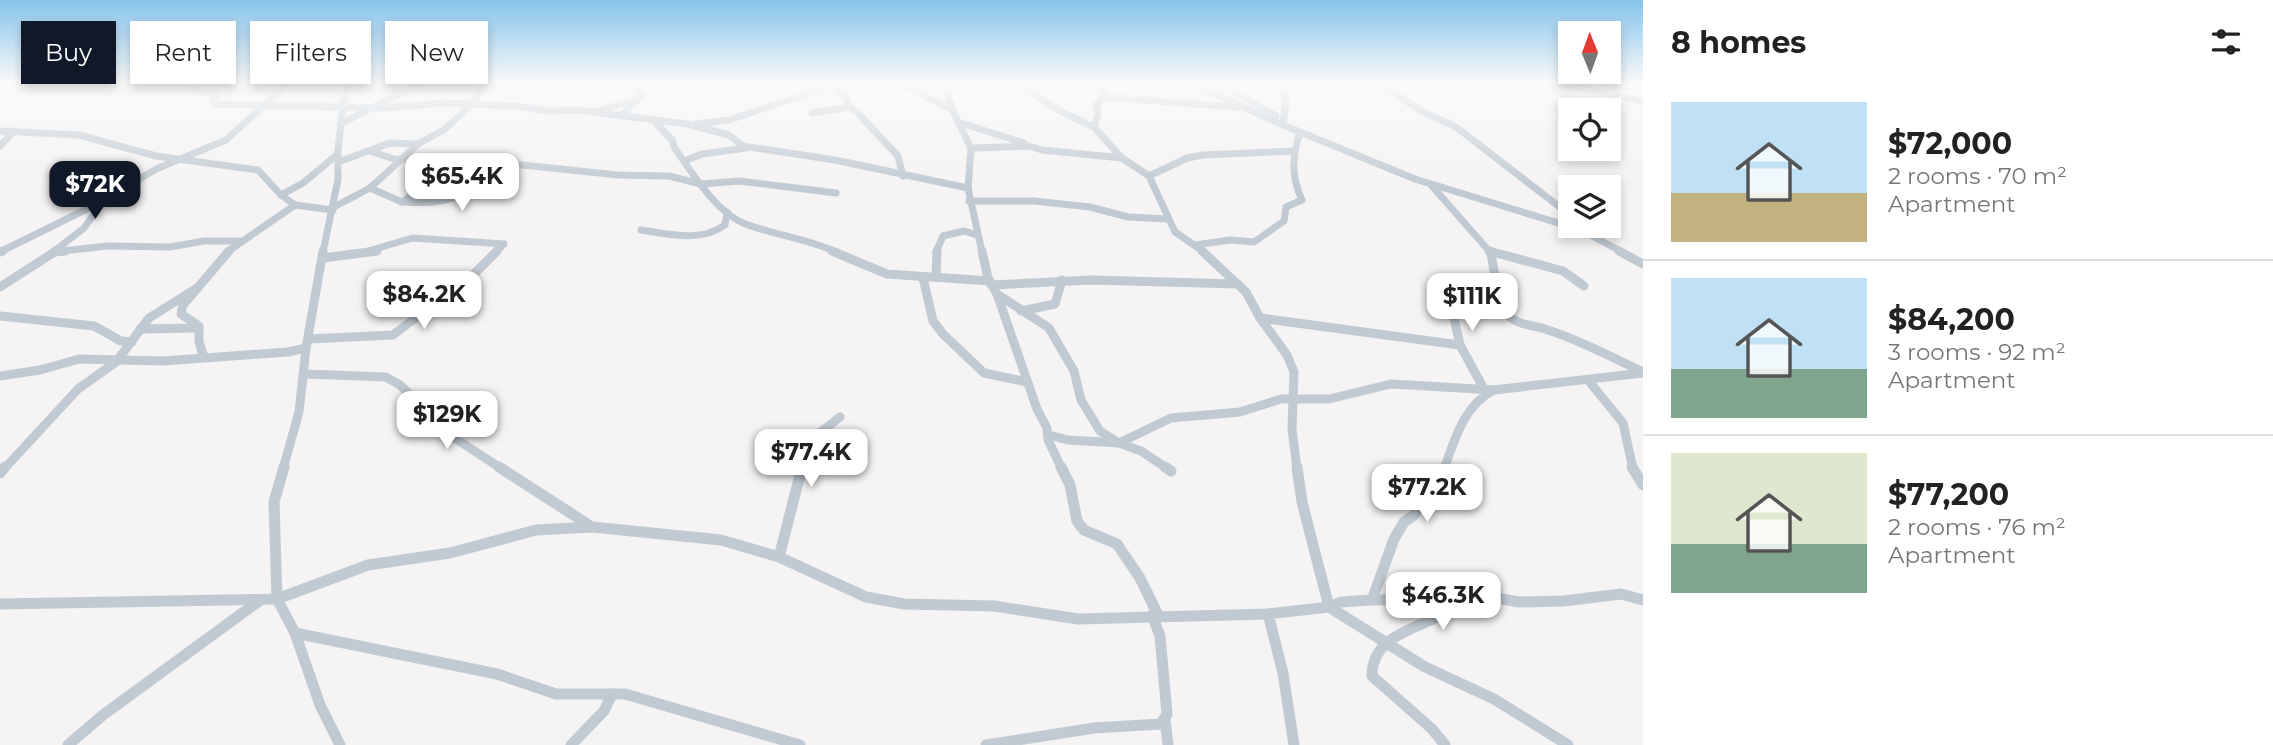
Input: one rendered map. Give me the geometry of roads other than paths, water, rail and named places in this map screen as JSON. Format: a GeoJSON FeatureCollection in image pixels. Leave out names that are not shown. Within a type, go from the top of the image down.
{"type":"FeatureCollection","features":[{"type":"Feature","properties":{"kind":"street"},"geometry":{"type":"LineString","coordinates":[[0,252],[104,201],[156,169],[226,139],[250,118]]}},
{"type":"Feature","properties":{"kind":"street"},"geometry":{"type":"LineString","coordinates":[[340,745],[320,705],[295,634],[277,599],[274,502],[299,412],[307,343],[324,258],[327,224],[333,208],[341,118]]}},
{"type":"Feature","properties":{"kind":"street"},"geometry":{"type":"LineString","coordinates":[[340,124],[354,118]]}},
{"type":"Feature","properties":{"kind":"street"},"geometry":{"type":"LineString","coordinates":[[0,131],[79,135],[178,160],[258,170],[281,195],[295,205],[333,208],[370,188],[418,144],[445,129],[457,118]]}},
{"type":"Feature","properties":{"kind":"street"},"geometry":{"type":"LineString","coordinates":[[635,118],[687,124],[729,135],[736,143],[751,148],[835,159],[902,176],[968,188]]}},
{"type":"Feature","properties":{"kind":"street"},"geometry":{"type":"LineString","coordinates":[[687,124],[729,122],[741,118]]}},
{"type":"Feature","properties":{"kind":"street"},"geometry":{"type":"LineString","coordinates":[[862,118],[898,156],[902,176]]}},
{"type":"Feature","properties":{"kind":"street"},"geometry":{"type":"LineString","coordinates":[[956,118],[971,148],[968,188],[976,235],[990,283],[997,294],[1018,350],[1027,382],[1049,435],[1048,440],[1070,485],[1077,521],[1084,530],[1117,544],[1140,578],[1155,615],[1160,636],[1168,745]]}},
{"type":"Feature","properties":{"kind":"street"},"geometry":{"type":"LineString","coordinates":[[1074,118],[1094,127],[1122,158],[1149,176],[1167,219],[1178,235],[1195,245],[1246,292],[1260,318],[1287,355],[1294,372],[1292,429],[1302,502],[1329,607],[1435,672],[1510,708],[1568,745]]}},
{"type":"Feature","properties":{"kind":"street"},"geometry":{"type":"LineString","coordinates":[[1094,127],[1097,118]]}},
{"type":"Feature","properties":{"kind":"street"},"geometry":{"type":"LineString","coordinates":[[1271,118],[1283,122]]}},
{"type":"Feature","properties":{"kind":"street"},"geometry":{"type":"LineString","coordinates":[[1276,118],[1300,132],[1431,185],[1558,222]]}},
{"type":"Feature","properties":{"kind":"street"},"geometry":{"type":"LineString","coordinates":[[1283,122],[1284,118]]}},
{"type":"Feature","properties":{"kind":"street"},"geometry":{"type":"LineString","coordinates":[[1436,118],[1456,127],[1558,206]]}},
{"type":"Feature","properties":{"kind":"street"},"geometry":{"type":"LineString","coordinates":[[653,120],[673,141],[674,147],[701,184],[727,212],[753,226],[819,244],[870,270],[900,276],[990,283],[1062,280],[1238,284]]}},
{"type":"Feature","properties":{"kind":"street"},"geometry":{"type":"LineString","coordinates":[[958,122],[1046,151],[1122,158]]}},
{"type":"Feature","properties":{"kind":"street"},"geometry":{"type":"LineString","coordinates":[[0,146],[14,131]]}},
{"type":"Feature","properties":{"kind":"street"},"geometry":{"type":"LineString","coordinates":[[1195,245],[1230,240],[1254,242],[1284,221],[1286,207],[1302,200],[1291,158],[1300,132]]}},
{"type":"Feature","properties":{"kind":"street"},"geometry":{"type":"LineString","coordinates":[[281,195],[338,158],[370,151],[390,143],[418,144]]}},
{"type":"Feature","properties":{"kind":"street"},"geometry":{"type":"LineString","coordinates":[[971,148],[1029,146]]}},
{"type":"Feature","properties":{"kind":"street"},"geometry":{"type":"LineString","coordinates":[[684,161],[702,155],[751,148]]}},
{"type":"Feature","properties":{"kind":"street"},"geometry":{"type":"LineString","coordinates":[[370,151],[385,158],[435,158],[553,170],[668,176],[701,184],[739,181],[836,193]]}},
{"type":"Feature","properties":{"kind":"street"},"geometry":{"type":"LineString","coordinates":[[1149,176],[1187,158],[1203,155],[1293,151]]}},
{"type":"Feature","properties":{"kind":"street"},"geometry":{"type":"LineString","coordinates":[[370,188],[402,202],[436,204],[455,201],[499,163]]}},
{"type":"Feature","properties":{"kind":"street"},"geometry":{"type":"LineString","coordinates":[[402,202],[430,181]]}},
{"type":"Feature","properties":{"kind":"street"},"geometry":{"type":"LineString","coordinates":[[1431,185],[1485,244],[1495,268],[1496,289],[1504,309],[1513,319],[1596,349],[1643,373]]}},
{"type":"Feature","properties":{"kind":"street"},"geometry":{"type":"LineString","coordinates":[[0,287],[54,252],[88,223],[104,201]]}},
{"type":"Feature","properties":{"kind":"street"},"geometry":{"type":"LineString","coordinates":[[970,201],[1034,201],[1090,208],[1128,217],[1167,219]]}},
{"type":"Feature","properties":{"kind":"street"},"geometry":{"type":"LineString","coordinates":[[204,357],[199,328],[180,313],[222,256],[295,205]]}},
{"type":"Feature","properties":{"kind":"street"},"geometry":{"type":"LineString","coordinates":[[642,230],[701,235],[714,233],[725,225],[727,212]]}},
{"type":"Feature","properties":{"kind":"street"},"geometry":{"type":"LineString","coordinates":[[936,277],[935,256],[943,236],[964,231],[976,235]]}},
{"type":"Feature","properties":{"kind":"street"},"geometry":{"type":"LineString","coordinates":[[0,376],[40,370],[79,359],[116,362],[288,352],[307,343],[393,335],[475,273],[504,244],[412,238],[376,251],[324,258]]}},
{"type":"Feature","properties":{"kind":"street"},"geometry":{"type":"LineString","coordinates":[[1598,238],[1643,264]]}},
{"type":"Feature","properties":{"kind":"street"},"geometry":{"type":"LineString","coordinates":[[54,252],[107,246],[170,247],[204,241],[240,241]]}},
{"type":"Feature","properties":{"kind":"street"},"geometry":{"type":"LineString","coordinates":[[1489,251],[1563,271],[1584,286]]}},
{"type":"Feature","properties":{"kind":"street"},"geometry":{"type":"LineString","coordinates":[[923,278],[933,321],[943,334],[984,373],[1027,382]]}},
{"type":"Feature","properties":{"kind":"street"},"geometry":{"type":"LineString","coordinates":[[1021,311],[1055,304],[1062,280]]}},
{"type":"Feature","properties":{"kind":"street"},"geometry":{"type":"LineString","coordinates":[[0,473],[78,389],[116,362],[140,328],[163,307],[197,288]]}},
{"type":"Feature","properties":{"kind":"street"},"geometry":{"type":"LineString","coordinates":[[1489,390],[1460,345],[1451,305],[1455,301],[1496,289]]}},
{"type":"Feature","properties":{"kind":"street"},"geometry":{"type":"LineString","coordinates":[[997,294],[1049,328],[1074,371],[1082,400],[1100,431],[1119,443],[1141,451],[1171,471]]}},
{"type":"Feature","properties":{"kind":"street"},"geometry":{"type":"LineString","coordinates":[[0,316],[94,326],[121,341],[132,342]]}},
{"type":"Feature","properties":{"kind":"street"},"geometry":{"type":"LineString","coordinates":[[1260,318],[1460,345]]}},
{"type":"Feature","properties":{"kind":"street"},"geometry":{"type":"LineString","coordinates":[[140,328],[199,328]]}},
{"type":"Feature","properties":{"kind":"street"},"geometry":{"type":"LineString","coordinates":[[1049,435],[1068,440],[1119,443],[1171,418],[1232,413],[1282,399],[1329,399],[1391,384],[1489,390],[1643,373]]}},
{"type":"Feature","properties":{"kind":"street"},"geometry":{"type":"LineString","coordinates":[[305,374],[386,377],[400,385],[453,437],[592,527]]}},
{"type":"Feature","properties":{"kind":"street"},"geometry":{"type":"LineString","coordinates":[[1588,380],[1623,423],[1632,467],[1643,485]]}},
{"type":"Feature","properties":{"kind":"street"},"geometry":{"type":"LineString","coordinates":[[1372,600],[1394,539],[1404,522],[1414,515],[1420,506],[1421,488],[1443,472],[1460,424],[1489,390]]}},
{"type":"Feature","properties":{"kind":"street"},"geometry":{"type":"LineString","coordinates":[[779,557],[808,442],[839,417]]}},
{"type":"Feature","properties":{"kind":"street"},"geometry":{"type":"LineString","coordinates":[[0,604],[277,599],[368,565],[450,553],[536,530],[592,527],[716,538],[779,557],[866,597],[904,604],[994,606],[1078,619],[1268,614],[1329,607],[1341,602],[1485,596],[1519,602],[1563,601],[1621,594],[1643,600]]}},
{"type":"Feature","properties":{"kind":"street"},"geometry":{"type":"LineString","coordinates":[[1445,745],[1432,729],[1372,676],[1372,665],[1378,653],[1410,627],[1448,611],[1461,598]]}},
{"type":"Feature","properties":{"kind":"street"},"geometry":{"type":"LineString","coordinates":[[68,745],[103,715],[259,600]]}},
{"type":"Feature","properties":{"kind":"street"},"geometry":{"type":"LineString","coordinates":[[1268,614],[1283,673],[1294,745]]}},
{"type":"Feature","properties":{"kind":"street"},"geometry":{"type":"LineString","coordinates":[[295,634],[497,674],[556,694],[612,694],[641,698],[800,745]]}},
{"type":"Feature","properties":{"kind":"street"},"geometry":{"type":"LineString","coordinates":[[570,745],[604,711],[612,694]]}},
{"type":"Feature","properties":{"kind":"street"},"geometry":{"type":"LineString","coordinates":[[986,745],[1094,728],[1156,725],[1165,720]]}}]}
